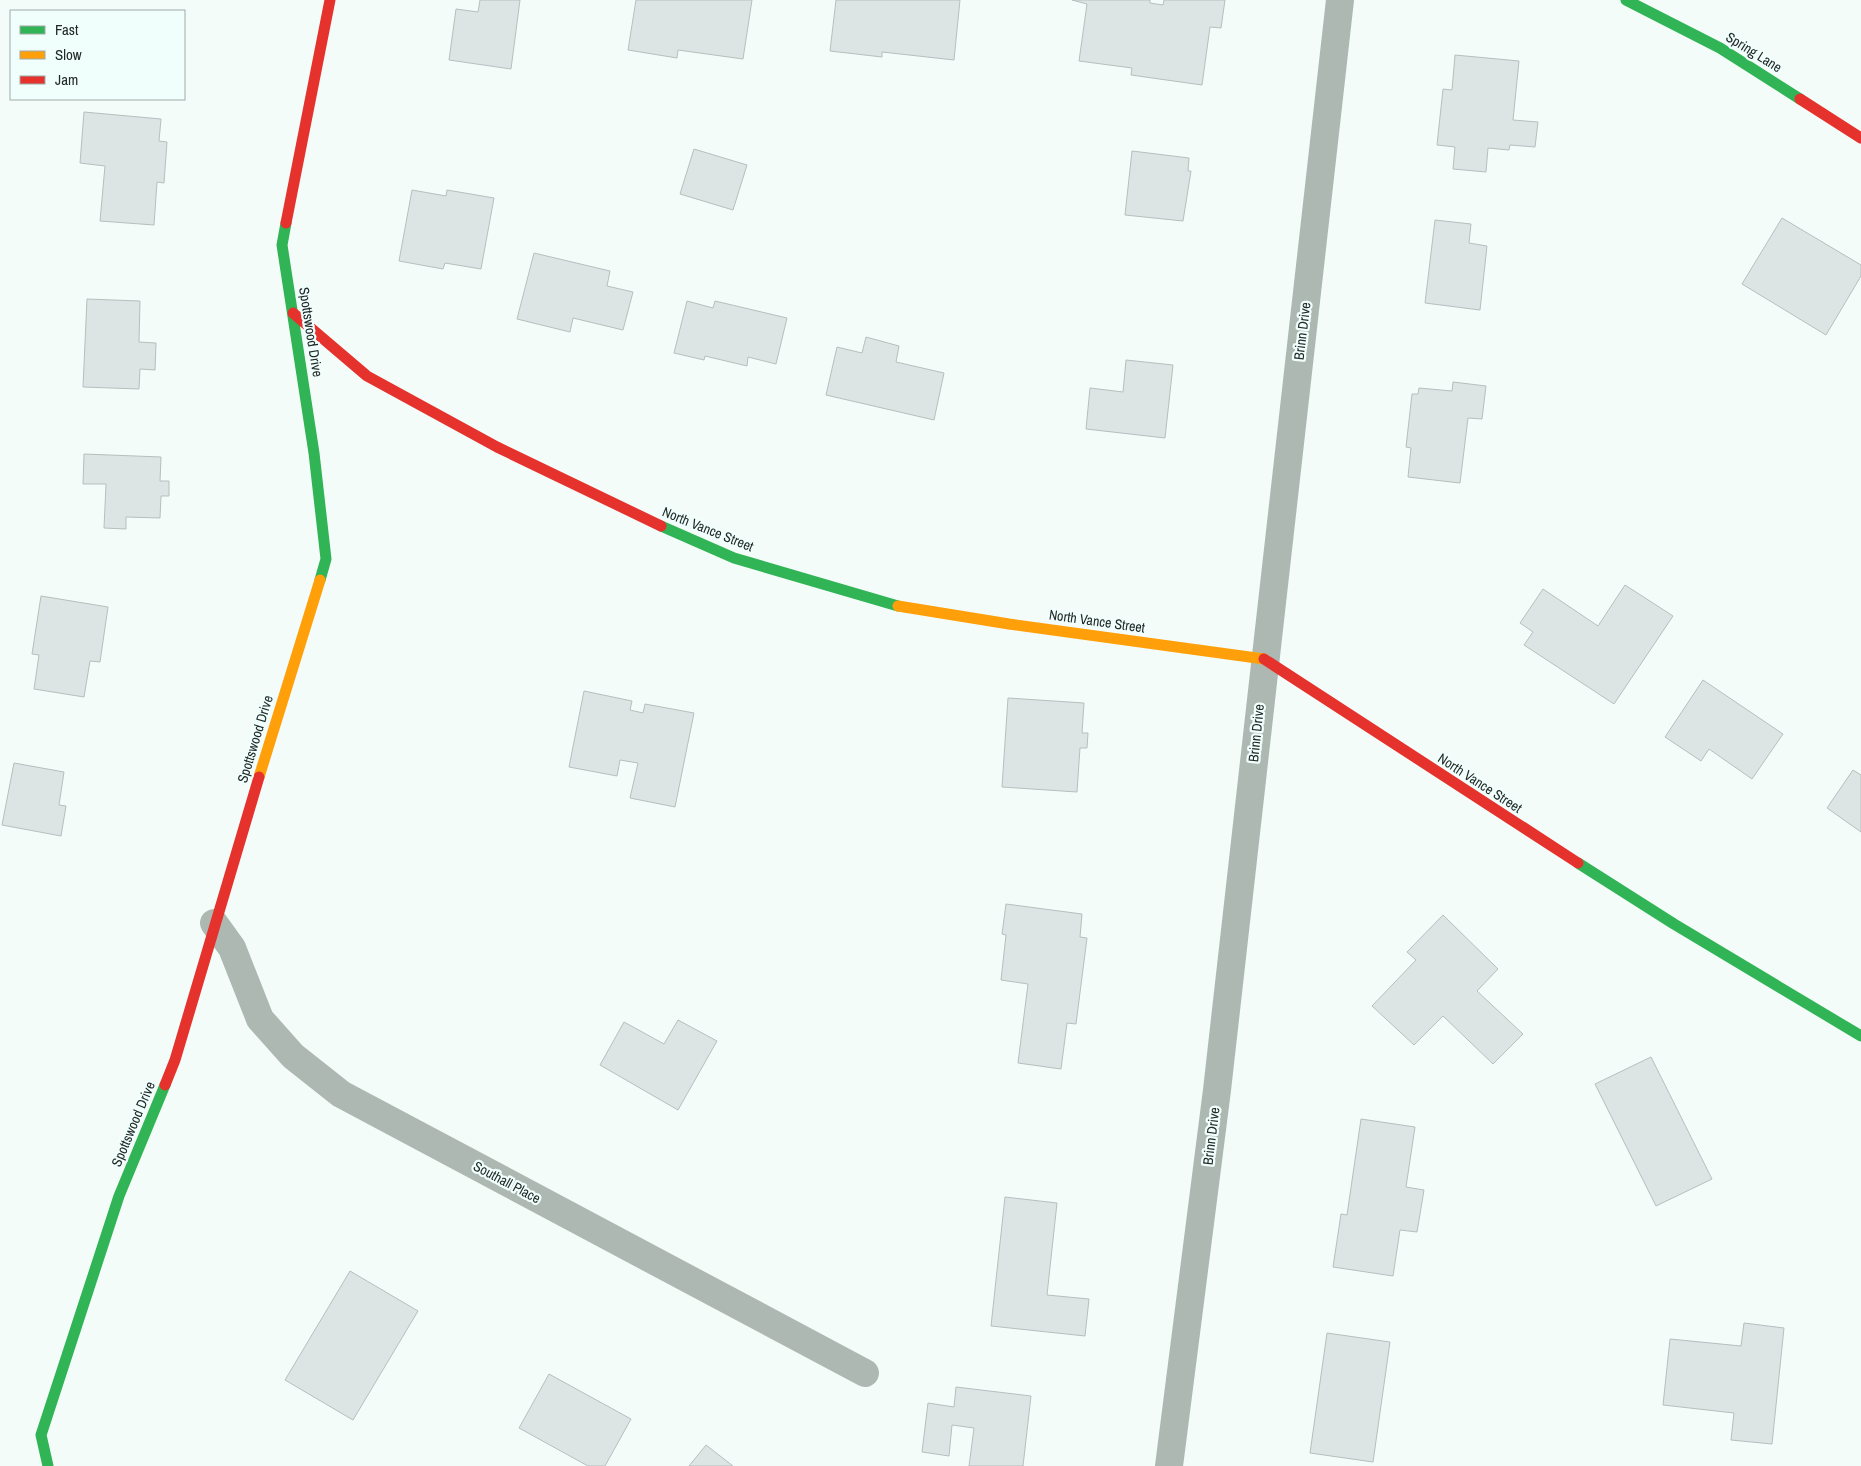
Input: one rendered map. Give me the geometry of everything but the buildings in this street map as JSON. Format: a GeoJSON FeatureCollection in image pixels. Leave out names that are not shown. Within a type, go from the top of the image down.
{"type":"FeatureCollection","features":[{"type":"Feature","properties":{"kind":"street","name":"Spottswood Drive"},"geometry":{"type":"LineString","coordinates":[[48,1466],[41,1435],[118,1196],[175,1060],[214,923],[326,559],[314,453],[282,245],[330,0]]}},
{"type":"Feature","properties":{"kind":"street","name":"Brinn Drive"},"geometry":{"type":"LineString","coordinates":[[1169,1466],[1216,1090],[1340,0]]}},
{"type":"Feature","properties":{"kind":"street","name":"Spring Lane"},"geometry":{"type":"LineString","coordinates":[[1626,0],[1720,48],[1861,138]]}},
{"type":"Feature","properties":{"kind":"street","name":"North Vance Street"},"geometry":{"type":"LineString","coordinates":[[293,313],[367,376],[496,446],[649,520],[734,558],[888,604],[1009,624],[1264,659],[1432,770],[1666,919],[1861,1036]]}},
{"type":"Feature","properties":{"kind":"street","name":"Southall Place"},"geometry":{"type":"LineString","coordinates":[[214,923],[232,948],[260,1020],[292,1056],[341,1094],[865,1373]]}},
{"type":"Feature","properties":{"kind":"traffic: fast"},"geometry":{"type":"LineString","coordinates":[[1626,0],[1720,48],[1800,99]]}},
{"type":"Feature","properties":{"kind":"traffic: fast"},"geometry":{"type":"LineString","coordinates":[[286,223],[282,245],[314,453],[326,559],[320,580]]}},
{"type":"Feature","properties":{"kind":"traffic: fast"},"geometry":{"type":"LineString","coordinates":[[661,526],[734,558],[898,606]]}},
{"type":"Feature","properties":{"kind":"traffic: fast"},"geometry":{"type":"LineString","coordinates":[[1578,863],[1674,924],[1861,1036]]}},
{"type":"Feature","properties":{"kind":"traffic: fast"},"geometry":{"type":"LineString","coordinates":[[48,1466],[41,1435],[119,1196],[165,1085]]}},
{"type":"Feature","properties":{"kind":"traffic: slow"},"geometry":{"type":"LineString","coordinates":[[259,777],[320,580]]}},
{"type":"Feature","properties":{"kind":"traffic: slow"},"geometry":{"type":"LineString","coordinates":[[898,606],[1009,624],[1264,659]]}},
{"type":"Feature","properties":{"kind":"traffic: jam"},"geometry":{"type":"LineString","coordinates":[[286,223],[330,0]]}},
{"type":"Feature","properties":{"kind":"traffic: jam"},"geometry":{"type":"LineString","coordinates":[[1800,99],[1861,138]]}},
{"type":"Feature","properties":{"kind":"traffic: jam"},"geometry":{"type":"LineString","coordinates":[[293,313],[367,376],[497,447],[661,526]]}},
{"type":"Feature","properties":{"kind":"traffic: jam"},"geometry":{"type":"LineString","coordinates":[[1264,659],[1578,863]]}},
{"type":"Feature","properties":{"kind":"traffic: jam"},"geometry":{"type":"LineString","coordinates":[[165,1085],[175,1060],[259,777]]}}]}
